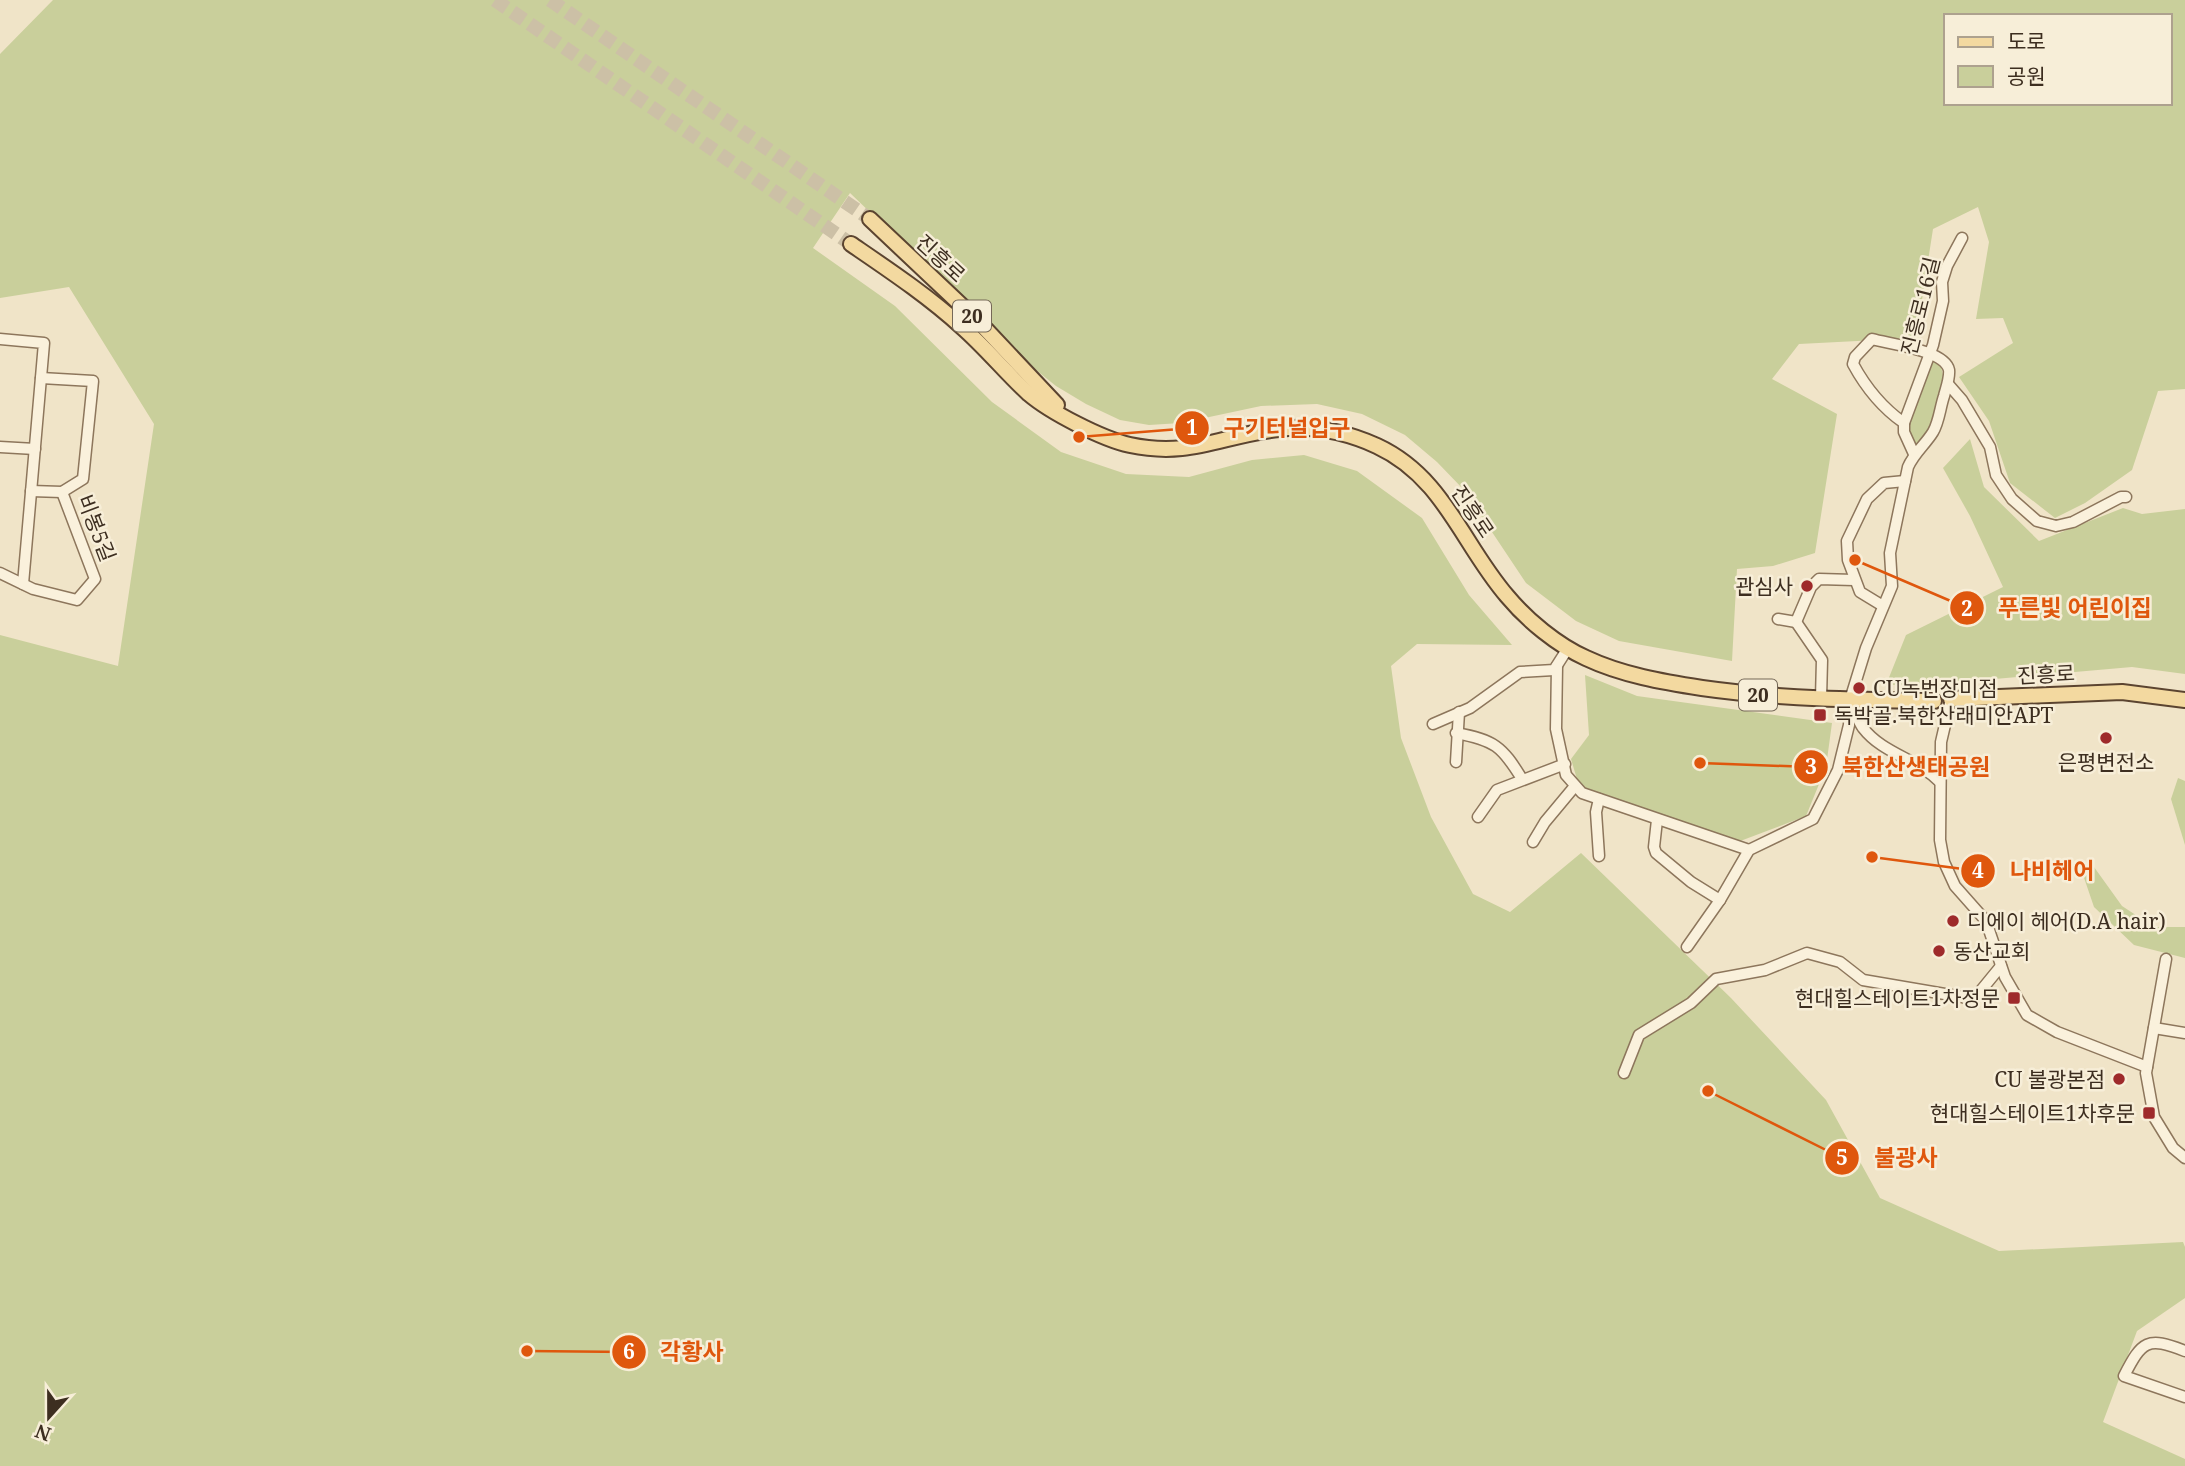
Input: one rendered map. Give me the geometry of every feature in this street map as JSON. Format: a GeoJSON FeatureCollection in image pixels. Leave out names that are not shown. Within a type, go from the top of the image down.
{"type":"FeatureCollection","features":[{"type":"Feature","properties":{"kind":"main road","name":"진흥로"},"geometry":{"type":"LineString","coordinates":[[870,219],[978,321],[1070,419]]}},
{"type":"Feature","properties":{"kind":"main road","name":"진흥로"},"geometry":{"type":"LineString","coordinates":[[851,244],[924,294],[964,328],[1031,396],[1106,438],[1165,450],[1211,444],[1278,429],[1300,428],[1357,437],[1403,460],[1451,510],[1474,550],[1507,597],[1540,628],[1568,649],[1606,666],[1638,676],[1751,695],[1934,701]]}},
{"type":"Feature","properties":{"kind":"main road","name":"진흥로"},"geometry":{"type":"LineString","coordinates":[[1951,699],[2122,692],[2185,700]]}},
{"type":"Feature","properties":{"kind":"street","name":"진흥로16길"},"geometry":{"type":"LineString","coordinates":[[1904,423],[1930,352],[1943,301],[1942,282],[1947,266],[1962,238]]}},
{"type":"Feature","properties":{"kind":"street"},"geometry":{"type":"LineString","coordinates":[[0,339],[44,343],[23,584]]}},
{"type":"Feature","properties":{"kind":"street"},"geometry":{"type":"LineString","coordinates":[[1687,947],[1720,900],[1749,850],[1814,819],[1838,769],[1849,725],[1850,700],[1866,648],[1892,586],[1890,553],[1908,467],[1914,454],[1934,430],[1948,384],[1949,370],[1945,362],[1930,352],[1872,339],[1855,357],[1853,363],[1864,384],[1885,410],[1904,423],[1904,432],[1914,454]]}},
{"type":"Feature","properties":{"kind":"street","name":"비봉5길"},"geometry":{"type":"LineString","coordinates":[[31,491],[62,492],[83,479],[93,381],[41,378]]}},
{"type":"Feature","properties":{"kind":"street"},"geometry":{"type":"LineString","coordinates":[[1948,384],[1962,400],[1990,447],[1996,475],[2012,499],[2037,521],[2056,526],[2073,522],[2121,497],[2126,497]]}},
{"type":"Feature","properties":{"kind":"street"},"geometry":{"type":"LineString","coordinates":[[0,447],[35,449]]}},
{"type":"Feature","properties":{"kind":"street"},"geometry":{"type":"LineString","coordinates":[[1883,606],[1860,592],[1848,560],[1847,541],[1867,499],[1884,483],[1906,481]]}},
{"type":"Feature","properties":{"kind":"street","name":"비봉5길"},"geometry":{"type":"LineString","coordinates":[[0,573],[33,589],[77,600],[95,579],[62,492]]}},
{"type":"Feature","properties":{"kind":"street"},"geometry":{"type":"LineString","coordinates":[[1796,622],[1811,587],[1818,579],[1854,580]]}},
{"type":"Feature","properties":{"kind":"street"},"geometry":{"type":"LineString","coordinates":[[1778,619],[1796,622],[1822,660],[1821,698]]}},
{"type":"Feature","properties":{"kind":"street"},"geometry":{"type":"LineString","coordinates":[[1433,724],[1470,708],[1520,672],[1554,670],[1568,649]]}},
{"type":"Feature","properties":{"kind":"street"},"geometry":{"type":"LineString","coordinates":[[1557,666],[1556,729],[1566,775],[1582,793],[1749,850]]}},
{"type":"Feature","properties":{"kind":"street","name":"진흥로"},"geometry":{"type":"LineString","coordinates":[[1951,699],[1941,742],[1940,840],[1944,862],[1955,886],[1986,920],[2001,966],[2027,1015],[2057,1032],[2147,1066]]}},
{"type":"Feature","properties":{"kind":"street"},"geometry":{"type":"LineString","coordinates":[[1850,700],[1862,727],[1872,738],[1922,767],[1940,782]]}},
{"type":"Feature","properties":{"kind":"street"},"geometry":{"type":"LineString","coordinates":[[1456,762],[1459,712]]}},
{"type":"Feature","properties":{"kind":"street"},"geometry":{"type":"LineString","coordinates":[[1457,733],[1488,739],[1511,760],[1522,779]]}},
{"type":"Feature","properties":{"kind":"street"},"geometry":{"type":"LineString","coordinates":[[1478,817],[1497,790],[1564,764]]}},
{"type":"Feature","properties":{"kind":"street"},"geometry":{"type":"LineString","coordinates":[[1533,842],[1545,822],[1576,786]]}},
{"type":"Feature","properties":{"kind":"street"},"geometry":{"type":"LineString","coordinates":[[1599,799],[1596,812],[1599,856]]}},
{"type":"Feature","properties":{"kind":"street"},"geometry":{"type":"LineString","coordinates":[[1657,820],[1654,847],[1656,853],[1691,882],[1720,900]]}},
{"type":"Feature","properties":{"kind":"street"},"geometry":{"type":"LineString","coordinates":[[1624,1073],[1639,1035],[1691,1003],[1716,979],[1761,971],[1807,953],[1840,962],[1863,980],[1974,999],[2001,966]]}},
{"type":"Feature","properties":{"kind":"street"},"geometry":{"type":"LineString","coordinates":[[2166,960],[2146,1073],[2154,1118],[2173,1148],[2185,1158]]}},
{"type":"Feature","properties":{"kind":"street"},"geometry":{"type":"LineString","coordinates":[[2154,1028],[2185,1033]]}},
{"type":"Feature","properties":{"kind":"street"},"geometry":{"type":"LineString","coordinates":[[2185,1351],[2160,1341],[2146,1345],[2135,1354],[2124,1376],[2185,1397]]}},
{"type":"Feature","properties":{"kind":"green space"},"geometry":{"type":"Polygon","coordinates":[[[53,0],[2185,0],[2185,389],[2158,391],[2132,470],[2085,503],[2055,518],[2010,483],[1989,421],[1959,377],[2013,343],[2003,318],[1976,319],[1989,242],[1978,207],[1933,229],[1916,338],[1799,344],[1772,379],[1837,414],[1815,553],[1773,566],[1737,569],[1732,661],[1619,641],[1576,621],[1526,583],[1464,490],[1437,462],[1405,435],[1362,414],[1317,404],[1261,406],[1181,423],[1149,425],[1120,420],[1056,386],[1026,362],[850,193],[813,248],[895,306],[992,402],[1061,452],[1126,474],[1189,477],[1252,460],[1304,455],[1357,471],[1422,518],[1469,595],[1512,645],[1417,644],[1391,666],[1401,738],[1431,817],[1473,894],[1510,912],[1581,853],[1731,998],[1826,1100],[1880,1198],[1999,1251],[2183,1242],[2185,1298],[2137,1331],[2103,1422],[2185,1459],[2185,1466],[0,1466],[0,635],[118,666],[154,424],[69,287],[0,298],[0,54],[53,0]]]}},
{"type":"Feature","properties":{"kind":"green space"},"geometry":{"type":"Polygon","coordinates":[[[1930,360],[1941,366],[1943,376],[1930,434],[1917,448],[1909,439],[1906,423],[1930,360]]]}},
{"type":"Feature","properties":{"kind":"green space"},"geometry":{"type":"Polygon","coordinates":[[[1970,439],[1984,487],[2039,541],[2123,508],[2142,514],[2185,509],[2185,674],[2132,667],[1950,683],[1886,685],[1906,635],[2003,587],[1970,516],[1943,468],[1970,439]]]}},
{"type":"Feature","properties":{"kind":"green space"},"geometry":{"type":"Polygon","coordinates":[[[1585,675],[1637,696],[1832,723],[1826,767],[1806,816],[1735,843],[1579,786],[1571,759],[1589,735],[1585,675]]]}},
{"type":"Feature","properties":{"kind":"green space"},"geometry":{"type":"Polygon","coordinates":[[[2178,778],[2185,781],[2185,845],[2171,799],[2178,778]]]}},
{"type":"Feature","properties":{"kind":"green space"},"geometry":{"type":"Polygon","coordinates":[[[2080,866],[2094,867],[2122,906],[2154,927],[2185,927],[2185,958],[2134,945],[2094,907],[2080,866]]]}},
{"type":"Feature","properties":{"kind":"tunnel"},"geometry":{"type":"LineString","coordinates":[[495,0],[851,244]]}},
{"type":"Feature","properties":{"kind":"tunnel"},"geometry":{"type":"LineString","coordinates":[[550,0],[870,219]]}},
{"type":"Feature","properties":{"kind":"place","name":"구기터널입구"},"geometry":{"type":"Point","coordinates":[1079,437]}},
{"type":"Feature","properties":{"kind":"place","name":"푸른빛 어린이집"},"geometry":{"type":"Point","coordinates":[1855,560]}},
{"type":"Feature","properties":{"kind":"place","name":"관심사"},"geometry":{"type":"Point","coordinates":[1807,586]}},
{"type":"Feature","properties":{"kind":"place","name":"CU녹번장미점"},"geometry":{"type":"Point","coordinates":[1859,688]}},
{"type":"Feature","properties":{"kind":"place","name":"독박골.북한산래미안APT"},"geometry":{"type":"Point","coordinates":[1820,715]}},
{"type":"Feature","properties":{"kind":"place","name":"은평변전소"},"geometry":{"type":"Point","coordinates":[2106,738]}},
{"type":"Feature","properties":{"kind":"place","name":"북한산생태공원"},"geometry":{"type":"Point","coordinates":[1700,763]}},
{"type":"Feature","properties":{"kind":"place","name":"나비헤어"},"geometry":{"type":"Point","coordinates":[1872,857]}},
{"type":"Feature","properties":{"kind":"place","name":"디에이 헤어(D.A hair)"},"geometry":{"type":"Point","coordinates":[1953,921]}},
{"type":"Feature","properties":{"kind":"place","name":"동산교회"},"geometry":{"type":"Point","coordinates":[1939,951]}},
{"type":"Feature","properties":{"kind":"place","name":"현대힐스테이트1차정문"},"geometry":{"type":"Point","coordinates":[2014,998]}},
{"type":"Feature","properties":{"kind":"place","name":"CU 불광본점"},"geometry":{"type":"Point","coordinates":[2119,1079]}},
{"type":"Feature","properties":{"kind":"place","name":"불광사"},"geometry":{"type":"Point","coordinates":[1708,1091]}},
{"type":"Feature","properties":{"kind":"place","name":"현대힐스테이트1차후문"},"geometry":{"type":"Point","coordinates":[2149,1113]}},
{"type":"Feature","properties":{"kind":"place","name":"각황사"},"geometry":{"type":"Point","coordinates":[527,1351]}}]}
